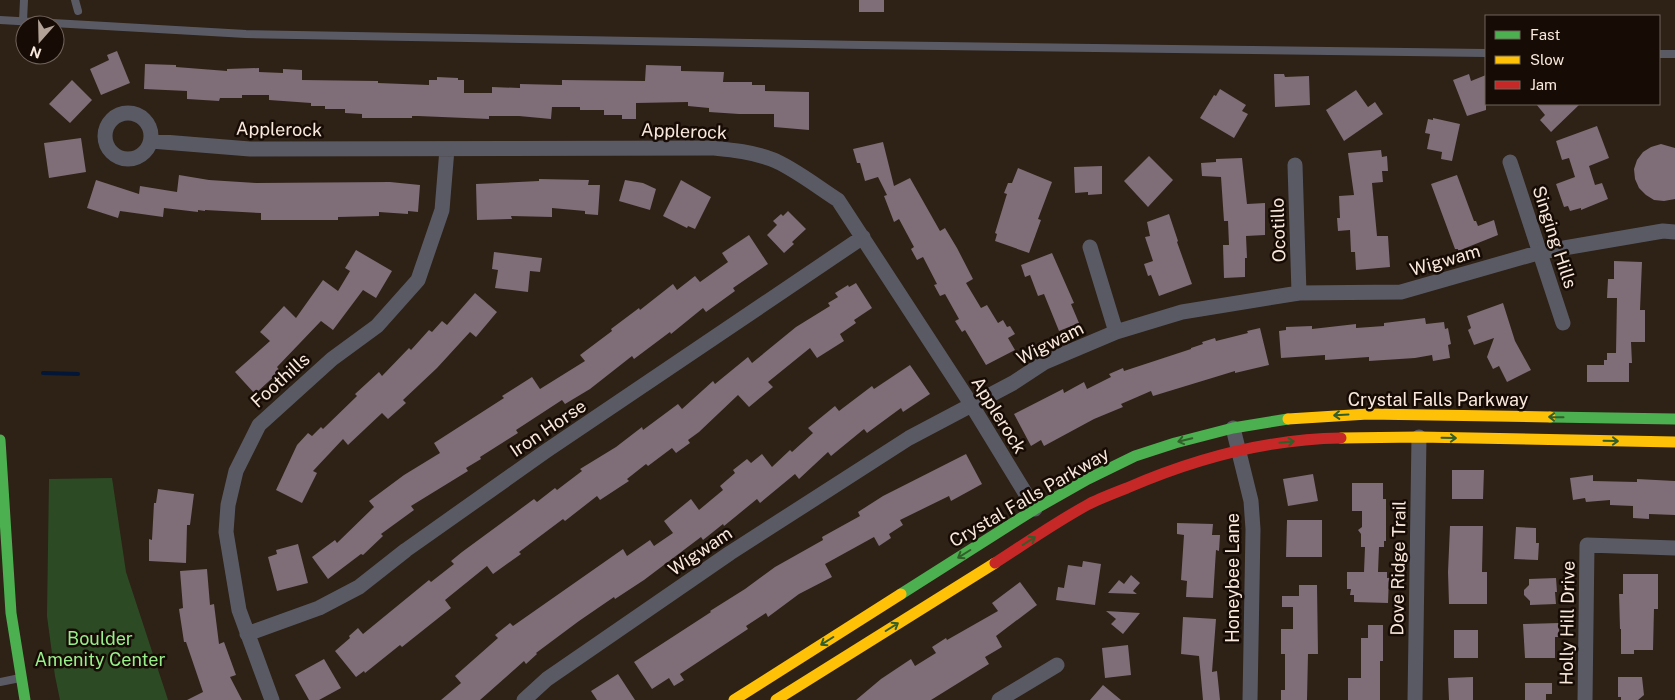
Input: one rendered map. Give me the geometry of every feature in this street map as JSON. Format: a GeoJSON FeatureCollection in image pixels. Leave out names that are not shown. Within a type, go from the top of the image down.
{"type":"FeatureCollection","features":[{"type":"Feature","properties":{"kind":"main road","name":"Crystal Falls Parkway"},"geometry":{"type":"LineString","coordinates":[[734,700],[1035,509],[1088,479],[1135,456],[1174,443],[1233,428],[1279,420],[1368,414],[1675,419]]}},
{"type":"Feature","properties":{"kind":"main road","name":"Crystal Falls Parkway"},"geometry":{"type":"LineString","coordinates":[[776,700],[1089,504],[1150,478],[1238,450],[1280,443],[1334,438],[1419,437],[1675,442]]}},
{"type":"Feature","properties":{"kind":"main road"},"geometry":{"type":"LineString","coordinates":[[0,440],[6,614],[25,700]]}},
{"type":"Feature","properties":{"kind":"street","name":"Applerock"},"geometry":{"type":"LineString","coordinates":[[151,140],[250,149],[713,148],[743,152],[772,159],[838,200],[971,404],[1035,509]]}},
{"type":"Feature","properties":{"kind":"street","name":"Foothills"},"geometry":{"type":"LineString","coordinates":[[272,700],[239,610],[226,532],[228,504],[236,471],[258,425],[332,359],[377,326],[418,280],[442,210],[447,149]]}},
{"type":"Feature","properties":{"kind":"street","name":"Singing Hills"},"geometry":{"type":"LineString","coordinates":[[1510,162],[1563,323]]}},
{"type":"Feature","properties":{"kind":"street","name":"Ocotillo"},"geometry":{"type":"LineString","coordinates":[[1296,165],[1299,293]]}},
{"type":"Feature","properties":{"kind":"street","name":"Wigwam"},"geometry":{"type":"LineString","coordinates":[[524,700],[548,679],[730,553],[909,438],[1012,383],[1045,362],[1116,332],[1182,312],[1299,293],[1401,292],[1541,252],[1663,232],[1675,232]]}},
{"type":"Feature","properties":{"kind":"street","name":"Iron Horse"},"geometry":{"type":"LineString","coordinates":[[247,634],[318,608],[359,587],[406,550],[546,451],[863,237]]}},
{"type":"Feature","properties":{"kind":"street"},"geometry":{"type":"LineString","coordinates":[[1090,247],[1116,332]]}},
{"type":"Feature","properties":{"kind":"street","name":"Honeybee Lane"},"geometry":{"type":"LineString","coordinates":[[1233,428],[1251,501],[1253,529],[1250,700]]}},
{"type":"Feature","properties":{"kind":"street","name":"Dove Ridge Trail"},"geometry":{"type":"LineString","coordinates":[[1415,700],[1419,437]]}},
{"type":"Feature","properties":{"kind":"street","name":"Holly Hill Drive"},"geometry":{"type":"LineString","coordinates":[[1585,700],[1587,545],[1675,548]]}},
{"type":"Feature","properties":{"kind":"street"},"geometry":{"type":"LineString","coordinates":[[999,700],[1056,665]]}},
{"type":"Feature","properties":{"kind":"lane"},"geometry":{"type":"LineString","coordinates":[[23,15],[24,0]]}},
{"type":"Feature","properties":{"kind":"lane"},"geometry":{"type":"LineString","coordinates":[[75,0],[78,11]]}},
{"type":"Feature","properties":{"kind":"lane"},"geometry":{"type":"LineString","coordinates":[[0,20],[15,21]]}},
{"type":"Feature","properties":{"kind":"lane"},"geometry":{"type":"LineString","coordinates":[[65,23],[246,34],[864,46],[1485,53]]}},
{"type":"Feature","properties":{"kind":"lane"},"geometry":{"type":"LineString","coordinates":[[1660,54],[1675,54]]}},
{"type":"Feature","properties":{"kind":"lane"},"geometry":{"type":"LineString","coordinates":[[0,682],[20,678]]}},
{"type":"Feature","properties":{"kind":"green space","name":"Boulder Amenity Center"},"geometry":{"type":"Polygon","coordinates":[[[112,478],[126,572],[168,700],[60,700],[47,616],[49,479],[112,478]]]}},
{"type":"Feature","properties":{"kind":"building"},"geometry":{"type":"Polygon","coordinates":[[[859,0],[884,0],[884,12],[859,12],[859,0]]]}},
{"type":"Feature","properties":{"kind":"building"},"geometry":{"type":"Polygon","coordinates":[[[117,51],[130,83],[101,95],[90,69],[109,60],[107,55],[117,51]]]}},
{"type":"Feature","properties":{"kind":"building"},"geometry":{"type":"Polygon","coordinates":[[[145,64],[176,65],[176,67],[227,71],[227,69],[259,68],[259,72],[283,73],[283,69],[302,70],[302,80],[378,81],[378,83],[429,85],[429,80],[437,80],[437,77],[458,78],[458,80],[464,80],[464,93],[492,93],[492,87],[520,88],[520,84],[562,85],[562,80],[645,81],[646,65],[681,66],[681,71],[724,72],[723,82],[752,82],[752,85],[765,85],[765,91],[809,92],[809,130],[774,127],[774,114],[709,112],[709,108],[688,106],[688,102],[636,103],[636,119],[622,119],[622,115],[604,115],[604,110],[580,110],[580,107],[552,107],[551,119],[519,116],[489,116],[489,119],[418,116],[412,116],[412,118],[362,118],[362,114],[345,113],[345,109],[325,109],[325,106],[311,106],[311,103],[269,100],[269,95],[242,95],[242,98],[220,98],[219,101],[187,99],[187,91],[144,89],[145,64]]]}},
{"type":"Feature","properties":{"kind":"building"},"geometry":{"type":"Polygon","coordinates":[[[1274,74],[1284,74],[1285,77],[1309,76],[1310,105],[1275,107],[1274,74]]]}},
{"type":"Feature","properties":{"kind":"building"},"geometry":{"type":"Polygon","coordinates":[[[1469,74],[1471,81],[1485,75],[1486,110],[1467,116],[1453,80],[1469,74]]]}},
{"type":"Feature","properties":{"kind":"building"},"geometry":{"type":"Polygon","coordinates":[[[72,80],[92,100],[70,123],[49,104],[72,80]]]}},
{"type":"Feature","properties":{"kind":"building"},"geometry":{"type":"Polygon","coordinates":[[[1220,89],[1246,105],[1242,111],[1248,114],[1234,138],[1200,118],[1214,95],[1216,96],[1220,89]]]}},
{"type":"Feature","properties":{"kind":"building"},"geometry":{"type":"Polygon","coordinates":[[[1356,90],[1368,107],[1375,102],[1383,114],[1344,141],[1326,110],[1356,90]]]}},
{"type":"Feature","properties":{"kind":"building"},"geometry":{"type":"Polygon","coordinates":[[[1537,105],[1579,105],[1551,132],[1540,120],[1545,115],[1537,105]]]}},
{"type":"Feature","properties":{"kind":"building"},"geometry":{"type":"Polygon","coordinates":[[[1433,118],[1460,124],[1452,161],[1441,159],[1442,152],[1427,149],[1430,134],[1425,133],[1428,119],[1433,120],[1433,118]]]}},
{"type":"Feature","properties":{"kind":"building"},"geometry":{"type":"Polygon","coordinates":[[[1597,126],[1609,158],[1589,166],[1595,185],[1602,183],[1608,199],[1581,210],[1581,208],[1570,211],[1568,206],[1564,207],[1556,184],[1575,177],[1569,158],[1562,160],[1556,141],[1597,126]]]}},
{"type":"Feature","properties":{"kind":"building"},"geometry":{"type":"Polygon","coordinates":[[[81,138],[86,172],[49,178],[44,143],[81,138]]]}},
{"type":"Feature","properties":{"kind":"building"},"geometry":{"type":"Polygon","coordinates":[[[883,142],[894,186],[910,178],[940,231],[945,228],[957,248],[973,279],[966,283],[981,308],[987,305],[998,323],[1003,320],[1007,327],[1010,326],[1015,334],[1008,338],[1015,350],[986,365],[965,330],[962,332],[955,321],[959,319],[945,294],[940,296],[934,285],[937,284],[923,257],[917,260],[911,249],[914,247],[899,219],[894,222],[884,196],[887,195],[878,177],[865,181],[860,163],[857,163],[853,149],[883,142]]]}},
{"type":"Feature","properties":{"kind":"building"},"geometry":{"type":"Polygon","coordinates":[[[1661,144],[1675,148],[1675,199],[1664,201],[1654,200],[1639,188],[1635,179],[1634,169],[1637,160],[1643,152],[1661,144]]]}},
{"type":"Feature","properties":{"kind":"building"},"geometry":{"type":"Polygon","coordinates":[[[1381,150],[1382,157],[1387,156],[1388,171],[1382,171],[1383,182],[1372,183],[1377,236],[1388,236],[1390,267],[1356,270],[1355,252],[1351,252],[1350,230],[1338,231],[1337,218],[1340,218],[1339,196],[1354,195],[1348,153],[1381,150]]]}},
{"type":"Feature","properties":{"kind":"building"},"geometry":{"type":"Polygon","coordinates":[[[1149,156],[1173,180],[1148,207],[1124,181],[1149,156]]]}},
{"type":"Feature","properties":{"kind":"building"},"geometry":{"type":"Polygon","coordinates":[[[1242,158],[1247,204],[1265,203],[1265,235],[1246,236],[1247,258],[1245,258],[1245,277],[1224,278],[1223,245],[1229,245],[1228,221],[1224,221],[1221,177],[1202,176],[1201,163],[1216,162],[1216,159],[1242,158]]]}},
{"type":"Feature","properties":{"kind":"building"},"geometry":{"type":"Polygon","coordinates":[[[1102,166],[1102,194],[1088,195],[1088,192],[1075,193],[1074,167],[1102,166]]]}},
{"type":"Feature","properties":{"kind":"building"},"geometry":{"type":"Polygon","coordinates":[[[1018,168],[1052,182],[1038,219],[1041,220],[1029,253],[995,241],[997,234],[995,233],[1007,194],[1004,193],[1008,183],[1012,183],[1018,168]]]}},
{"type":"Feature","properties":{"kind":"building"},"geometry":{"type":"Polygon","coordinates":[[[179,175],[209,180],[256,183],[390,182],[420,185],[418,212],[408,211],[408,214],[379,212],[379,216],[338,217],[338,220],[261,220],[261,213],[205,210],[198,210],[198,212],[164,208],[163,217],[120,211],[118,218],[87,208],[96,180],[139,194],[140,186],[177,192],[179,175]]]}},
{"type":"Feature","properties":{"kind":"building"},"geometry":{"type":"Polygon","coordinates":[[[1457,175],[1474,221],[1476,221],[1478,226],[1494,220],[1498,235],[1458,251],[1458,249],[1455,249],[1431,184],[1457,175]]]}},
{"type":"Feature","properties":{"kind":"building"},"geometry":{"type":"Polygon","coordinates":[[[539,179],[589,180],[588,185],[600,185],[598,215],[585,214],[585,211],[552,208],[552,217],[511,216],[512,219],[477,220],[476,184],[539,181],[539,179]]]}},
{"type":"Feature","properties":{"kind":"building"},"geometry":{"type":"Polygon","coordinates":[[[625,180],[643,183],[656,189],[650,210],[619,201],[625,180]]]}},
{"type":"Feature","properties":{"kind":"building"},"geometry":{"type":"Polygon","coordinates":[[[681,180],[711,197],[695,229],[688,226],[687,228],[663,216],[681,180]]]}},
{"type":"Feature","properties":{"kind":"building"},"geometry":{"type":"Polygon","coordinates":[[[788,211],[806,229],[792,242],[794,244],[784,253],[767,235],[777,225],[773,221],[788,211]]]}},
{"type":"Feature","properties":{"kind":"building"},"geometry":{"type":"Polygon","coordinates":[[[1169,214],[1192,284],[1159,296],[1151,275],[1148,276],[1144,264],[1153,261],[1145,237],[1150,236],[1147,222],[1169,214]]]}},
{"type":"Feature","properties":{"kind":"building"},"geometry":{"type":"Polygon","coordinates":[[[749,235],[768,264],[733,288],[735,291],[706,312],[703,308],[671,334],[670,332],[634,359],[632,356],[590,389],[565,404],[562,400],[516,430],[518,433],[466,468],[468,471],[411,506],[414,510],[381,534],[383,536],[363,555],[361,554],[328,579],[312,557],[335,540],[337,543],[374,507],[369,501],[404,475],[440,453],[434,443],[504,398],[502,396],[532,377],[540,389],[585,361],[580,355],[612,331],[611,329],[639,308],[640,310],[673,284],[677,290],[695,276],[700,282],[728,262],[722,253],[749,235]]]}},
{"type":"Feature","properties":{"kind":"building"},"geometry":{"type":"Polygon","coordinates":[[[356,250],[392,271],[376,298],[363,290],[333,330],[321,321],[277,367],[280,371],[255,394],[235,372],[270,341],[260,332],[284,306],[296,318],[323,280],[338,291],[350,271],[345,268],[356,250]]]}},
{"type":"Feature","properties":{"kind":"building"},"geometry":{"type":"Polygon","coordinates":[[[494,252],[542,258],[540,272],[530,271],[528,292],[495,288],[498,270],[492,269],[494,252]]]}},
{"type":"Feature","properties":{"kind":"building"},"geometry":{"type":"Polygon","coordinates":[[[1052,253],[1074,303],[1071,304],[1079,323],[1059,331],[1044,294],[1038,296],[1030,275],[1025,277],[1021,265],[1052,253]]]}},
{"type":"Feature","properties":{"kind":"building"},"geometry":{"type":"Polygon","coordinates":[[[1614,261],[1642,262],[1640,310],[1645,310],[1645,342],[1631,342],[1632,363],[1629,363],[1629,382],[1587,382],[1587,365],[1604,365],[1604,360],[1607,360],[1607,353],[1616,353],[1617,298],[1607,298],[1608,279],[1614,279],[1614,261]]]}},
{"type":"Feature","properties":{"kind":"building"},"geometry":{"type":"Polygon","coordinates":[[[856,283],[872,308],[854,320],[856,323],[840,334],[844,341],[817,358],[810,348],[768,382],[773,387],[749,407],[738,395],[688,440],[690,443],[676,453],[672,448],[648,466],[646,464],[627,479],[629,481],[600,500],[597,496],[565,521],[563,519],[519,552],[521,554],[493,574],[487,566],[445,600],[451,608],[402,647],[400,645],[365,673],[364,671],[356,677],[335,651],[358,628],[363,634],[429,580],[431,582],[454,564],[451,561],[462,552],[534,499],[537,502],[555,488],[557,490],[582,471],[580,469],[616,447],[642,427],[643,430],[678,404],[682,409],[713,381],[715,384],[748,357],[752,363],[796,327],[830,306],[828,303],[838,297],[835,293],[848,285],[849,287],[856,283]]]}},
{"type":"Feature","properties":{"kind":"building"},"geometry":{"type":"Polygon","coordinates":[[[475,293],[497,312],[476,337],[470,332],[437,368],[403,400],[406,403],[388,419],[382,413],[348,445],[343,439],[313,471],[317,473],[302,503],[276,490],[297,445],[308,433],[312,436],[321,427],[323,429],[357,396],[355,394],[379,372],[382,376],[409,348],[411,350],[429,330],[432,332],[442,321],[447,325],[475,293]]]}},
{"type":"Feature","properties":{"kind":"building"},"geometry":{"type":"Polygon","coordinates":[[[1503,303],[1515,341],[1531,370],[1507,382],[1499,366],[1493,369],[1487,357],[1494,338],[1474,345],[1468,330],[1471,328],[1467,316],[1503,303]]]}},
{"type":"Feature","properties":{"kind":"building"},"geometry":{"type":"Polygon","coordinates":[[[1425,318],[1426,324],[1444,322],[1445,329],[1448,328],[1451,344],[1448,345],[1450,358],[1433,361],[1432,355],[1369,361],[1369,357],[1325,360],[1325,355],[1281,358],[1279,331],[1286,330],[1286,327],[1312,326],[1312,329],[1356,324],[1356,328],[1384,326],[1384,323],[1425,318]]]}},
{"type":"Feature","properties":{"kind":"building"},"geometry":{"type":"Polygon","coordinates":[[[1260,328],[1269,365],[1235,373],[1235,371],[1153,396],[1151,391],[1121,404],[1123,407],[1094,419],[1044,446],[1041,440],[1031,446],[1014,414],[1063,389],[1064,393],[1084,382],[1087,389],[1111,377],[1109,374],[1123,368],[1124,371],[1191,349],[1203,344],[1202,342],[1215,338],[1216,341],[1260,328]]]}},
{"type":"Feature","properties":{"kind":"building"},"geometry":{"type":"Polygon","coordinates":[[[910,365],[930,394],[903,412],[901,408],[867,433],[864,429],[831,456],[828,452],[799,479],[795,474],[760,503],[757,499],[724,526],[723,524],[703,540],[701,537],[644,580],[615,599],[614,597],[579,621],[536,653],[526,664],[524,661],[480,700],[441,700],[461,683],[455,676],[498,638],[495,635],[510,623],[513,626],[623,549],[627,556],[650,540],[654,546],[673,533],[664,521],[691,499],[699,510],[723,490],[720,486],[735,473],[733,470],[747,459],[751,463],[762,454],[772,467],[790,450],[792,452],[813,433],[808,428],[835,406],[839,411],[872,386],[874,389],[910,365]]]}},
{"type":"Feature","properties":{"kind":"building"},"geometry":{"type":"Polygon","coordinates":[[[966,454],[982,484],[951,501],[949,496],[900,520],[903,525],[889,534],[891,538],[879,546],[874,537],[825,564],[832,577],[799,594],[768,617],[766,613],[746,626],[748,629],[680,674],[684,680],[674,686],[669,678],[652,689],[634,662],[711,612],[775,567],[823,540],[822,537],[860,516],[858,512],[883,496],[966,454]]]}},
{"type":"Feature","properties":{"kind":"building"},"geometry":{"type":"Polygon","coordinates":[[[1452,470],[1484,470],[1483,499],[1452,499],[1452,470]]]}},
{"type":"Feature","properties":{"kind":"building"},"geometry":{"type":"Polygon","coordinates":[[[1313,474],[1318,501],[1288,506],[1283,479],[1313,474]]]}},
{"type":"Feature","properties":{"kind":"building"},"geometry":{"type":"Polygon","coordinates":[[[1593,475],[1593,481],[1637,482],[1637,479],[1675,481],[1675,515],[1649,514],[1649,519],[1633,518],[1633,506],[1610,505],[1610,500],[1586,502],[1585,498],[1573,500],[1570,478],[1593,475]]]}},
{"type":"Feature","properties":{"kind":"building"},"geometry":{"type":"Polygon","coordinates":[[[1352,483],[1383,483],[1383,499],[1386,499],[1386,541],[1384,541],[1384,547],[1379,547],[1378,572],[1387,572],[1387,578],[1389,578],[1388,603],[1354,602],[1354,595],[1350,595],[1351,589],[1347,589],[1347,572],[1364,572],[1365,547],[1361,547],[1361,534],[1358,530],[1362,527],[1362,511],[1352,511],[1352,483]]]}},
{"type":"Feature","properties":{"kind":"building"},"geometry":{"type":"Polygon","coordinates":[[[158,489],[194,494],[190,525],[187,525],[186,563],[149,561],[149,539],[152,540],[154,503],[156,503],[158,489]]]}},
{"type":"Feature","properties":{"kind":"building"},"geometry":{"type":"Polygon","coordinates":[[[1287,520],[1322,520],[1322,557],[1286,557],[1287,520]]]}},
{"type":"Feature","properties":{"kind":"building"},"geometry":{"type":"Polygon","coordinates":[[[1177,523],[1213,524],[1212,535],[1220,535],[1219,551],[1216,550],[1213,598],[1186,597],[1187,581],[1181,580],[1184,535],[1177,534],[1177,523]]]}},
{"type":"Feature","properties":{"kind":"building"},"geometry":{"type":"Polygon","coordinates":[[[1450,526],[1483,526],[1482,572],[1487,572],[1487,604],[1449,604],[1450,526]]]}},
{"type":"Feature","properties":{"kind":"building"},"geometry":{"type":"Polygon","coordinates":[[[1516,527],[1536,528],[1536,543],[1539,543],[1538,560],[1514,559],[1516,527]]]}},
{"type":"Feature","properties":{"kind":"building"},"geometry":{"type":"Polygon","coordinates":[[[298,544],[308,583],[277,591],[268,557],[277,554],[276,550],[298,544]]]}},
{"type":"Feature","properties":{"kind":"building"},"geometry":{"type":"Polygon","coordinates":[[[1083,561],[1101,564],[1095,605],[1056,600],[1058,587],[1064,588],[1068,565],[1082,567],[1083,561]]]}},
{"type":"Feature","properties":{"kind":"building"},"geometry":{"type":"Polygon","coordinates":[[[207,569],[210,605],[214,604],[219,644],[224,642],[236,675],[230,677],[242,700],[187,700],[203,692],[186,642],[184,642],[179,609],[183,608],[180,571],[207,569]]]}},
{"type":"Feature","properties":{"kind":"building"},"geometry":{"type":"Polygon","coordinates":[[[1623,574],[1658,574],[1658,609],[1654,609],[1653,650],[1634,650],[1634,654],[1621,654],[1619,594],[1623,594],[1623,574]]]}},
{"type":"Feature","properties":{"kind":"building"},"geometry":{"type":"Polygon","coordinates":[[[1131,575],[1140,583],[1133,591],[1137,594],[1108,593],[1119,580],[1124,584],[1131,575]]]}},
{"type":"Feature","properties":{"kind":"building"},"geometry":{"type":"Polygon","coordinates":[[[1556,578],[1556,604],[1530,605],[1530,601],[1524,595],[1524,590],[1529,585],[1529,579],[1556,578]]]}},
{"type":"Feature","properties":{"kind":"building"},"geometry":{"type":"Polygon","coordinates":[[[1020,582],[1037,605],[996,636],[1002,647],[985,657],[989,664],[931,700],[856,700],[881,679],[911,659],[915,666],[936,653],[932,647],[998,611],[992,603],[1020,582]]]}},
{"type":"Feature","properties":{"kind":"building"},"geometry":{"type":"Polygon","coordinates":[[[1299,585],[1317,585],[1318,654],[1308,654],[1307,700],[1281,700],[1281,690],[1285,690],[1285,654],[1281,654],[1281,629],[1293,629],[1293,607],[1282,607],[1282,596],[1299,596],[1299,585]]]}},
{"type":"Feature","properties":{"kind":"building"},"geometry":{"type":"Polygon","coordinates":[[[1106,611],[1140,613],[1123,634],[1111,624],[1116,619],[1106,611]]]}},
{"type":"Feature","properties":{"kind":"building"},"geometry":{"type":"Polygon","coordinates":[[[1183,617],[1216,619],[1212,672],[1217,671],[1220,700],[1203,700],[1199,656],[1181,654],[1183,617]]]}},
{"type":"Feature","properties":{"kind":"building"},"geometry":{"type":"Polygon","coordinates":[[[1559,623],[1559,637],[1555,637],[1555,658],[1525,658],[1523,624],[1559,623]]]}},
{"type":"Feature","properties":{"kind":"building"},"geometry":{"type":"Polygon","coordinates":[[[1368,625],[1383,625],[1383,661],[1380,661],[1380,700],[1348,700],[1348,678],[1361,678],[1361,638],[1368,638],[1368,625]]]}},
{"type":"Feature","properties":{"kind":"building"},"geometry":{"type":"Polygon","coordinates":[[[1454,630],[1478,630],[1478,658],[1454,658],[1454,630]]]}},
{"type":"Feature","properties":{"kind":"building"},"geometry":{"type":"Polygon","coordinates":[[[1128,645],[1131,675],[1105,678],[1102,648],[1128,645]]]}},
{"type":"Feature","properties":{"kind":"building"},"geometry":{"type":"Polygon","coordinates":[[[324,659],[341,688],[319,700],[309,700],[295,675],[324,659]]]}},
{"type":"Feature","properties":{"kind":"building"},"geometry":{"type":"Polygon","coordinates":[[[618,674],[635,700],[597,700],[591,691],[618,674]]]}},
{"type":"Feature","properties":{"kind":"building"},"geometry":{"type":"Polygon","coordinates":[[[1473,677],[1473,700],[1449,700],[1448,678],[1473,677]]]}},
{"type":"Feature","properties":{"kind":"building"},"geometry":{"type":"Polygon","coordinates":[[[1618,677],[1642,677],[1644,695],[1638,700],[1621,700],[1621,697],[1618,697],[1618,677]]]}},
{"type":"Feature","properties":{"kind":"building"},"geometry":{"type":"Polygon","coordinates":[[[1525,683],[1552,683],[1552,694],[1546,694],[1546,700],[1525,700],[1525,683]]]}},
{"type":"Feature","properties":{"kind":"building"},"geometry":{"type":"Polygon","coordinates":[[[1103,685],[1121,700],[1090,700],[1103,685]]]}},
{"type":"Feature","properties":{"kind":"waterway"},"geometry":{"type":"LineString","coordinates":[[43,373],[78,374]]}},
{"type":"Feature","properties":{"kind":"traffic: fast"},"geometry":{"type":"LineString","coordinates":[[1550,417],[1675,419]]}},
{"type":"Feature","properties":{"kind":"traffic: fast"},"geometry":{"type":"LineString","coordinates":[[901,594],[1035,509],[1088,479],[1135,456],[1175,443],[1233,428],[1288,419]]}},
{"type":"Feature","properties":{"kind":"traffic: fast"},"geometry":{"type":"LineString","coordinates":[[0,440],[11,613],[25,700]]}},
{"type":"Feature","properties":{"kind":"traffic: slow"},"geometry":{"type":"LineString","coordinates":[[1288,419],[1368,414],[1550,417]]}},
{"type":"Feature","properties":{"kind":"traffic: slow"},"geometry":{"type":"LineString","coordinates":[[1341,438],[1419,437],[1675,442]]}},
{"type":"Feature","properties":{"kind":"traffic: slow"},"geometry":{"type":"LineString","coordinates":[[776,700],[995,563]]}},
{"type":"Feature","properties":{"kind":"traffic: slow"},"geometry":{"type":"LineString","coordinates":[[734,700],[901,594]]}},
{"type":"Feature","properties":{"kind":"traffic: jam"},"geometry":{"type":"LineString","coordinates":[[995,563],[1089,504],[1178,468],[1231,452],[1258,447],[1313,439],[1341,438]]}}]}
